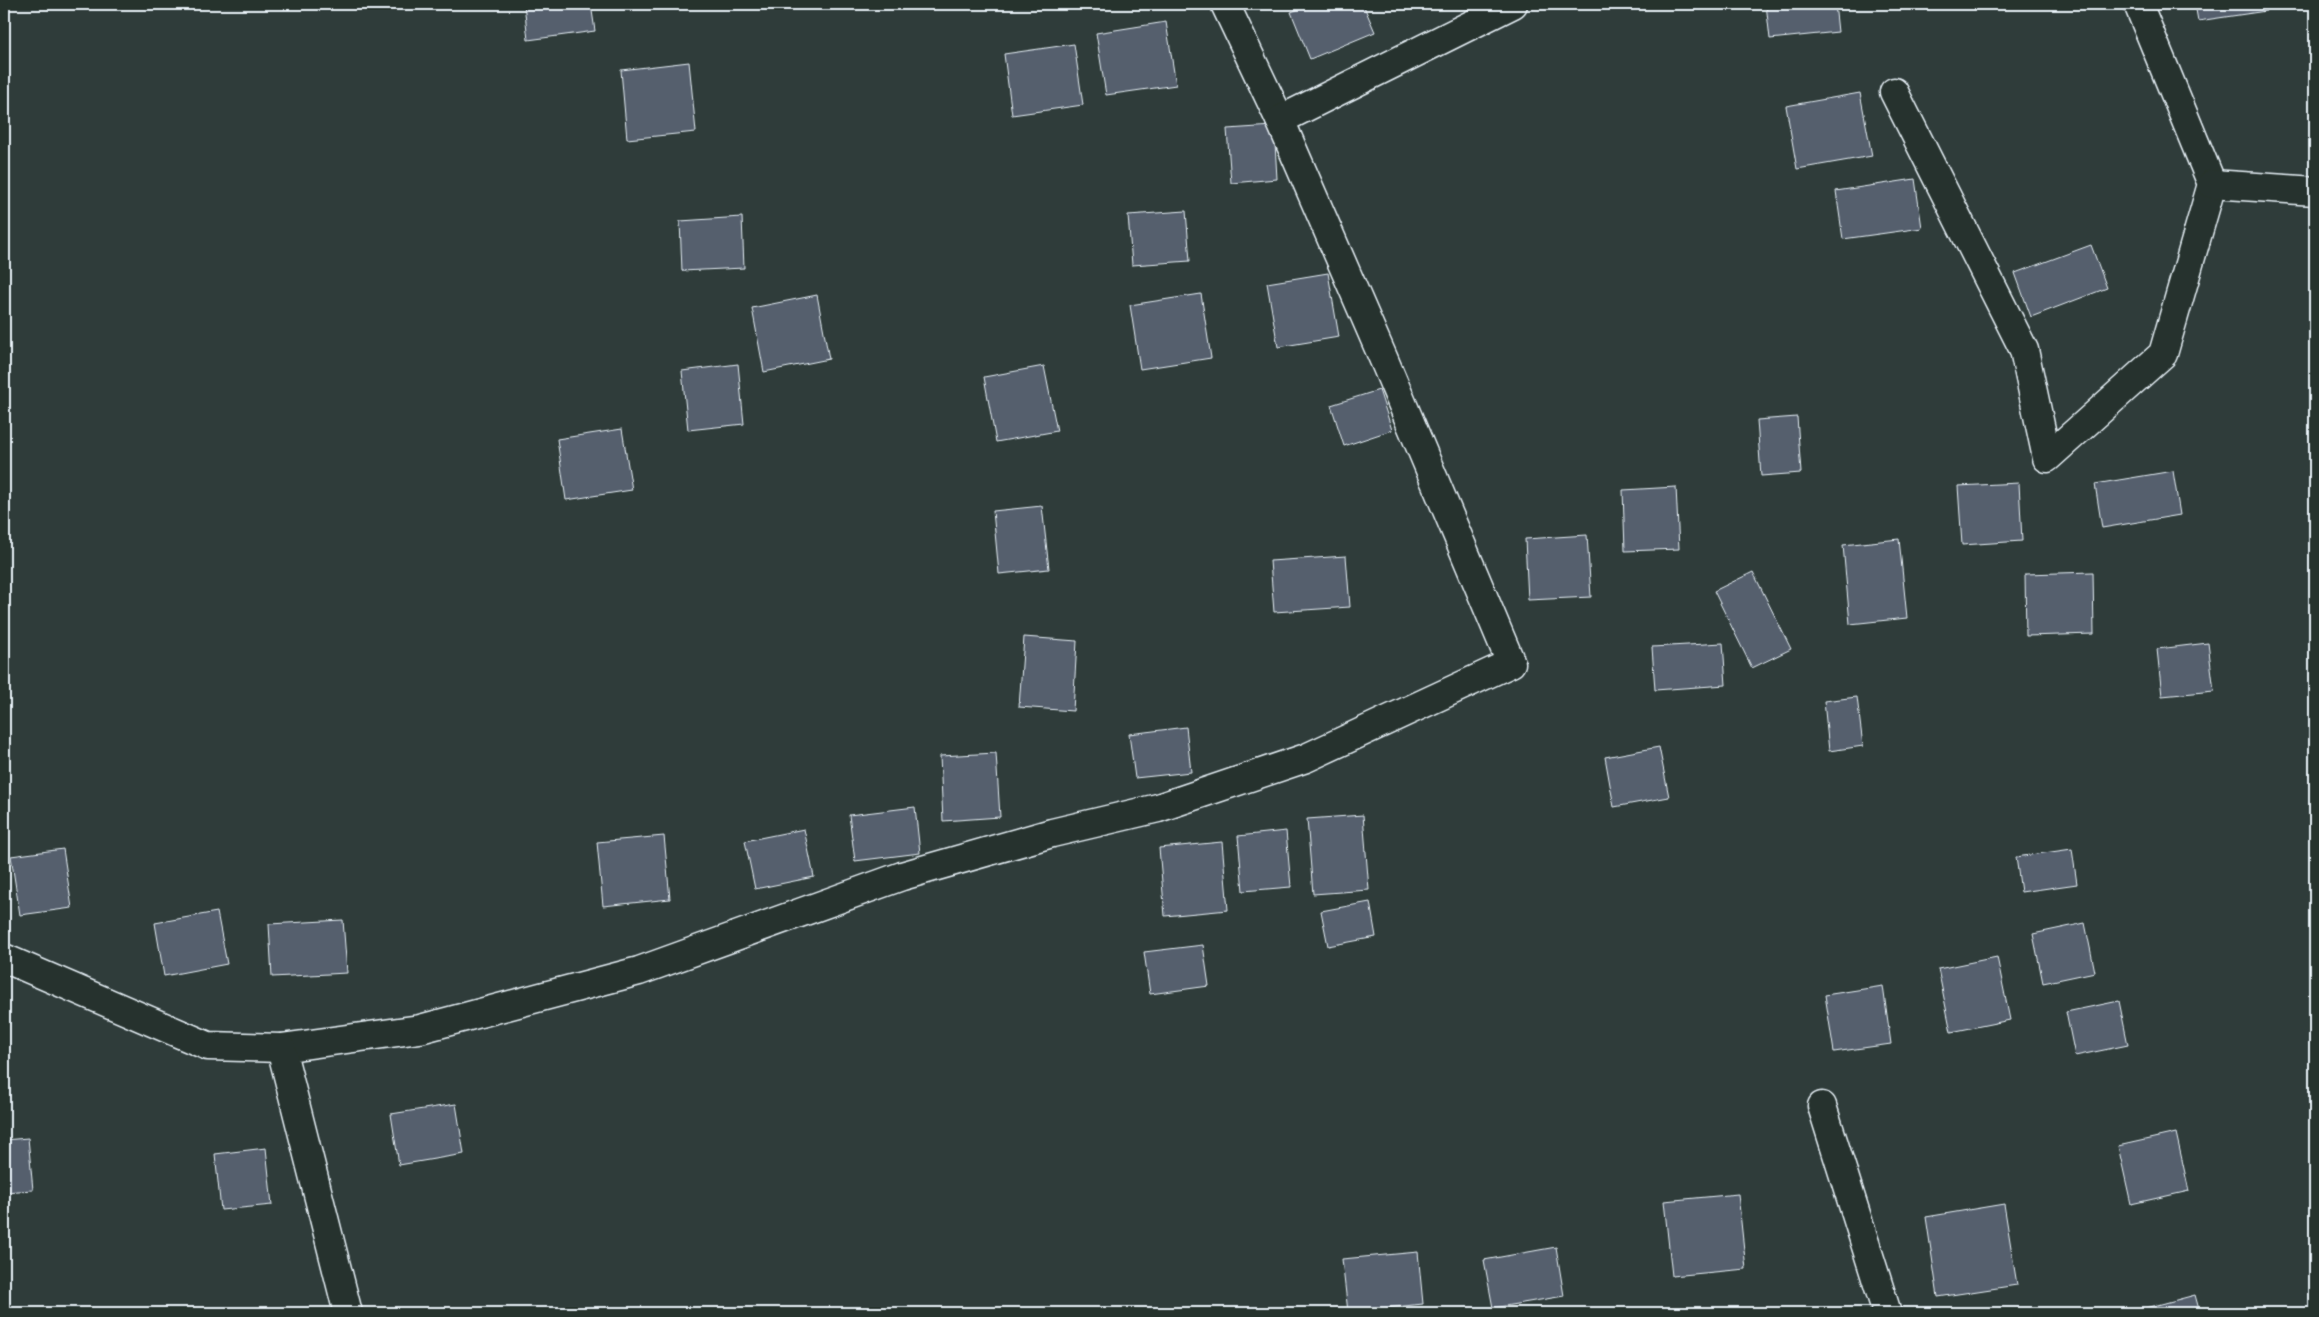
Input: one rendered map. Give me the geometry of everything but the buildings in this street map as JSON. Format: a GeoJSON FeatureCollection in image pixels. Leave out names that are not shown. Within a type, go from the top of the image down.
{"type":"FeatureCollection","features":[{"type":"Feature","properties":{"kind":"street"},"geometry":{"type":"LineString","coordinates":[[4,958],[208,1046],[281,1048],[420,1029],[640,971],[902,876],[1052,833],[1158,808],[1306,758],[1511,662],[1384,360],[1280,120],[1225,4]]}},
{"type":"Feature","properties":{"kind":"street"},"geometry":{"type":"LineString","coordinates":[[1280,120],[1513,4]]}},
{"type":"Feature","properties":{"kind":"street"},"geometry":{"type":"LineString","coordinates":[[1894,92],[2024,350],[2047,458],[2164,354],[2212,184],[2138,4]]}},
{"type":"Feature","properties":{"kind":"street"},"geometry":{"type":"LineString","coordinates":[[2212,184],[2315,191]]}},
{"type":"Feature","properties":{"kind":"street"},"geometry":{"type":"LineString","coordinates":[[281,1048],[348,1313]]}},
{"type":"Feature","properties":{"kind":"street"},"geometry":{"type":"LineString","coordinates":[[1822,1106],[1887,1313]]}}]}
